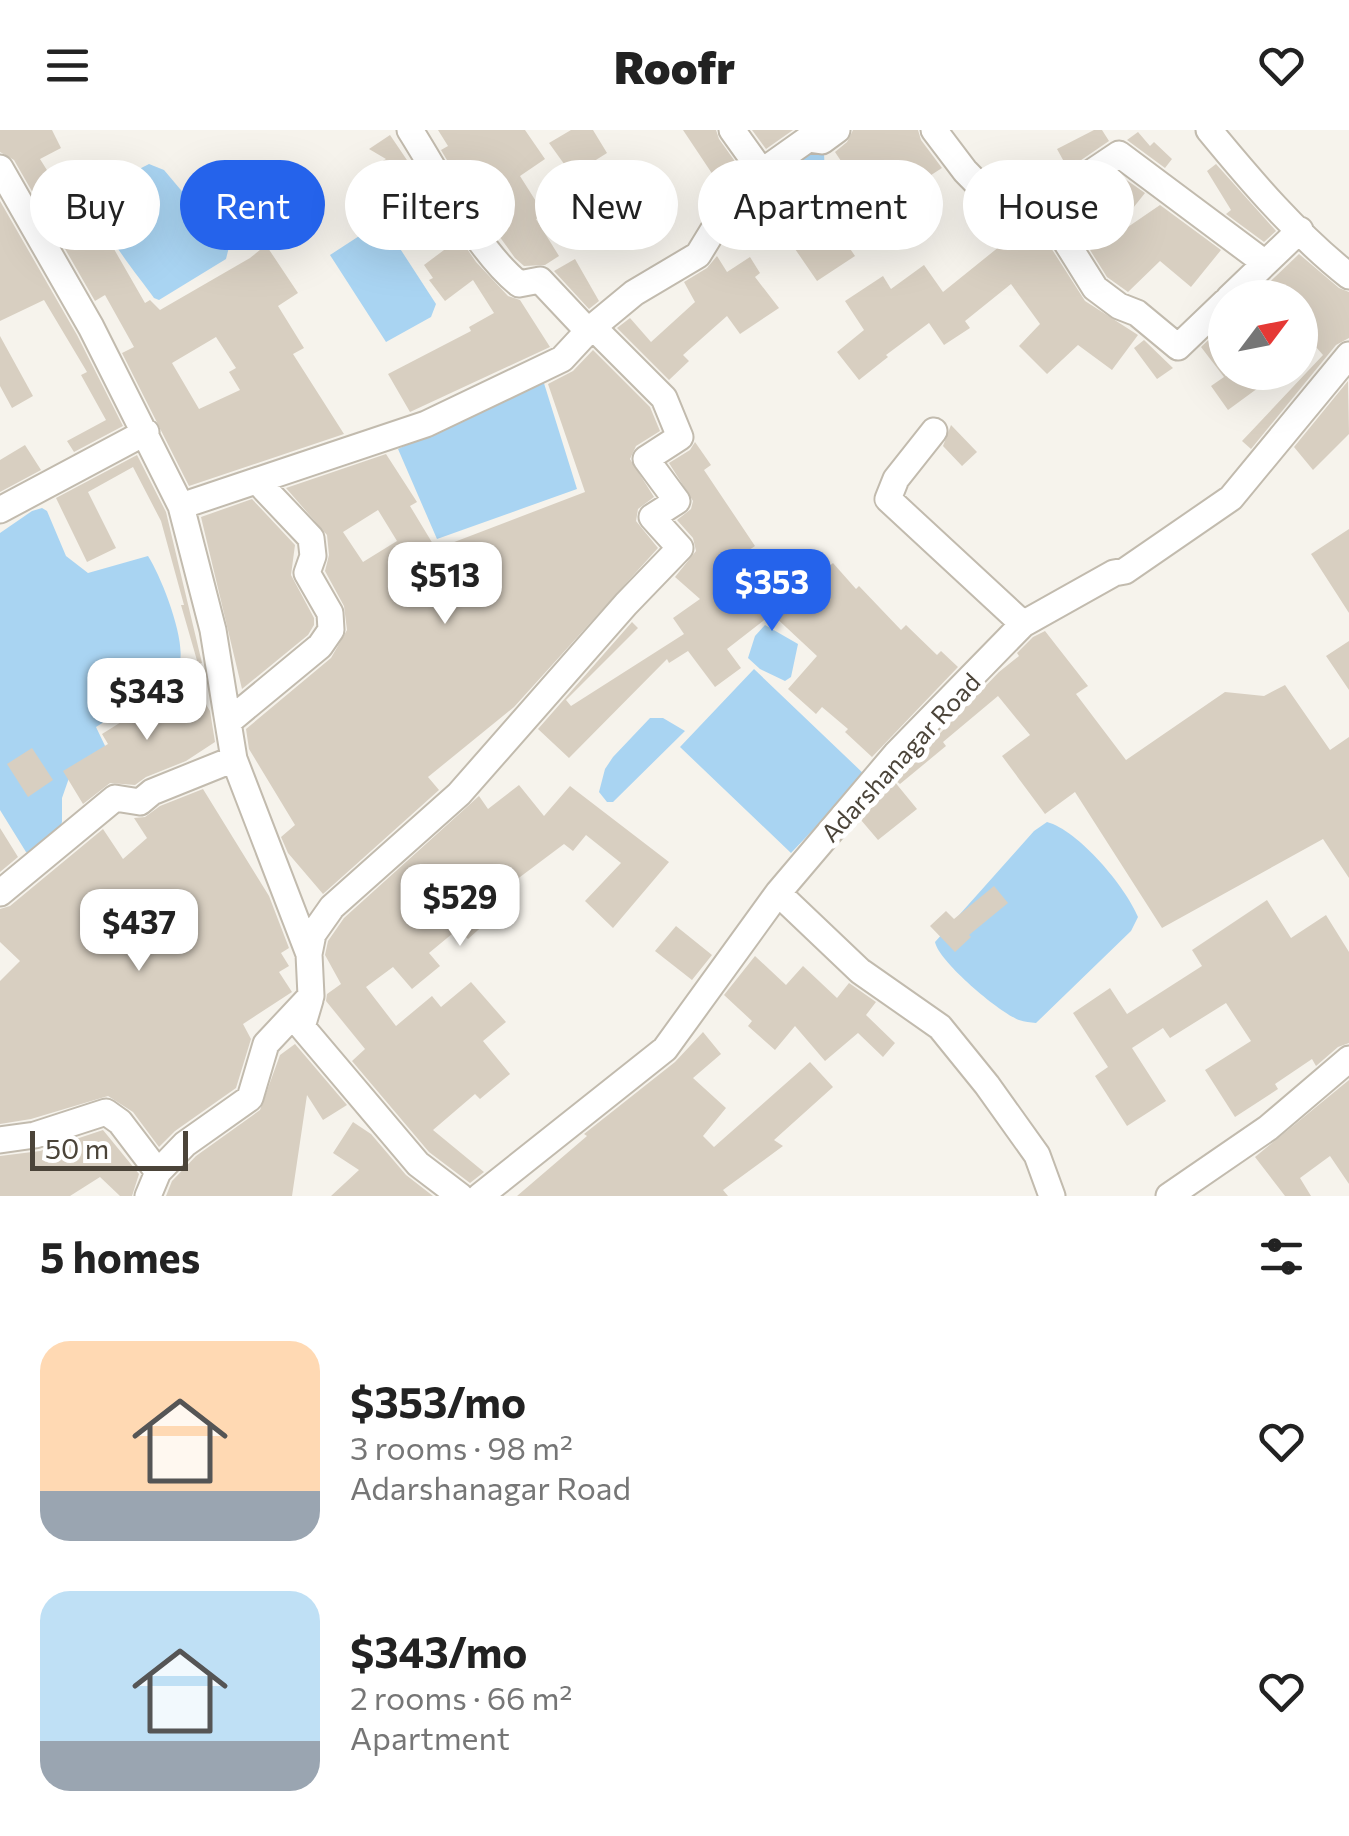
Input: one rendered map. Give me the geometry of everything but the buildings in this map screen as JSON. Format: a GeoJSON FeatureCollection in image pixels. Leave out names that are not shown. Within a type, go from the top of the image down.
{"type":"FeatureCollection","features":[{"type":"Feature","properties":{"kind":"street"},"geometry":{"type":"LineString","coordinates":[[410,130],[486,248],[509,276],[519,284],[540,280],[664,398],[680,437],[646,460],[676,501],[652,516],[680,548],[459,794],[332,907],[313,934],[309,954],[311,996],[302,1027],[418,1164],[460,1196]]}},
{"type":"Feature","properties":{"kind":"street"},"geometry":{"type":"LineString","coordinates":[[732,130],[753,160]]}},
{"type":"Feature","properties":{"kind":"street"},"geometry":{"type":"LineString","coordinates":[[779,160],[808,139],[822,142],[837,130]]}},
{"type":"Feature","properties":{"kind":"street"},"geometry":{"type":"LineString","coordinates":[[934,130],[963,168]]}},
{"type":"Feature","properties":{"kind":"street"},"geometry":{"type":"LineString","coordinates":[[1209,130],[1300,230],[1349,276]]}},
{"type":"Feature","properties":{"kind":"street"},"geometry":{"type":"LineString","coordinates":[[1134,165],[1265,263]]}},
{"type":"Feature","properties":{"kind":"street"},"geometry":{"type":"LineString","coordinates":[[0,168],[91,327],[181,506],[213,630],[234,758],[309,954]]}},
{"type":"Feature","properties":{"kind":"street"},"geometry":{"type":"LineString","coordinates":[[1248,280],[1300,230]]}},
{"type":"Feature","properties":{"kind":"street"},"geometry":{"type":"LineString","coordinates":[[181,506],[426,424],[562,359],[590,329],[656,278],[701,250]]}},
{"type":"Feature","properties":{"kind":"street"},"geometry":{"type":"LineString","coordinates":[[1071,250],[1095,288],[1119,306],[1137,313],[1178,347],[1208,318]]}},
{"type":"Feature","properties":{"kind":"street","name":"Adarshanagar Road"},"geometry":{"type":"LineString","coordinates":[[480,1196],[665,1048],[778,893],[896,754],[1023,624],[1124,571],[1231,498],[1349,355]]}},
{"type":"Feature","properties":{"kind":"street"},"geometry":{"type":"LineString","coordinates":[[934,431],[896,479],[888,499],[1023,624]]}},
{"type":"Feature","properties":{"kind":"street"},"geometry":{"type":"LineString","coordinates":[[0,510],[146,432]]}},
{"type":"Feature","properties":{"kind":"street"},"geometry":{"type":"LineString","coordinates":[[228,722],[320,646],[331,630],[330,613],[307,573],[313,556],[310,538],[257,481]]}},
{"type":"Feature","properties":{"kind":"street"},"geometry":{"type":"LineString","coordinates":[[0,893],[115,798],[140,802],[152,792],[234,758]]}},
{"type":"Feature","properties":{"kind":"street"},"geometry":{"type":"LineString","coordinates":[[778,893],[860,971],[940,1027],[988,1085],[1037,1155],[1052,1196]]}},
{"type":"Feature","properties":{"kind":"street"},"geometry":{"type":"LineString","coordinates":[[0,1140],[35,1134],[106,1112],[120,1122],[153,1184],[186,1144],[250,1098],[266,1044],[311,996]]}},
{"type":"Feature","properties":{"kind":"street"},"geometry":{"type":"LineString","coordinates":[[1169,1196],[1268,1128],[1349,1059]]}},
{"type":"Feature","properties":{"kind":"water"},"geometry":{"type":"Polygon","coordinates":[[[807,144],[824,151],[824,160],[786,160],[807,144]]]}},
{"type":"Feature","properties":{"kind":"water"},"geometry":{"type":"Polygon","coordinates":[[[160,168],[180,189],[180,250],[228,250],[226,259],[159,300],[119,250],[160,250],[160,168]]]}},
{"type":"Feature","properties":{"kind":"water"},"geometry":{"type":"Polygon","coordinates":[[[345,245],[345,250],[401,250],[436,304],[431,317],[386,342],[330,255],[345,245]]]}},
{"type":"Feature","properties":{"kind":"water"},"geometry":{"type":"Polygon","coordinates":[[[543,380],[577,489],[437,539],[398,449],[543,380]]]}},
{"type":"Feature","properties":{"kind":"water"},"geometry":{"type":"Polygon","coordinates":[[[42,508],[47,511],[66,556],[88,573],[148,556],[171,607],[181,650],[178,667],[168,681],[96,727],[107,750],[69,778],[58,833],[32,854],[26,852],[0,810],[0,533],[42,508]]]}},
{"type":"Feature","properties":{"kind":"water"},"geometry":{"type":"Polygon","coordinates":[[[765,625],[798,644],[791,677],[785,681],[760,669],[748,658],[755,636],[765,625]]]}},
{"type":"Feature","properties":{"kind":"water"},"geometry":{"type":"Polygon","coordinates":[[[754,669],[865,775],[791,853],[680,747],[754,669]]]}},
{"type":"Feature","properties":{"kind":"water"},"geometry":{"type":"Polygon","coordinates":[[[650,718],[663,718],[685,731],[613,802],[607,802],[599,792],[605,769],[650,718]]]}},
{"type":"Feature","properties":{"kind":"water"},"geometry":{"type":"Polygon","coordinates":[[[1047,822],[1073,836],[1100,861],[1138,917],[1131,931],[1036,1023],[1019,1020],[985,998],[947,962],[935,942],[1034,831],[1047,822]]]}}]}
